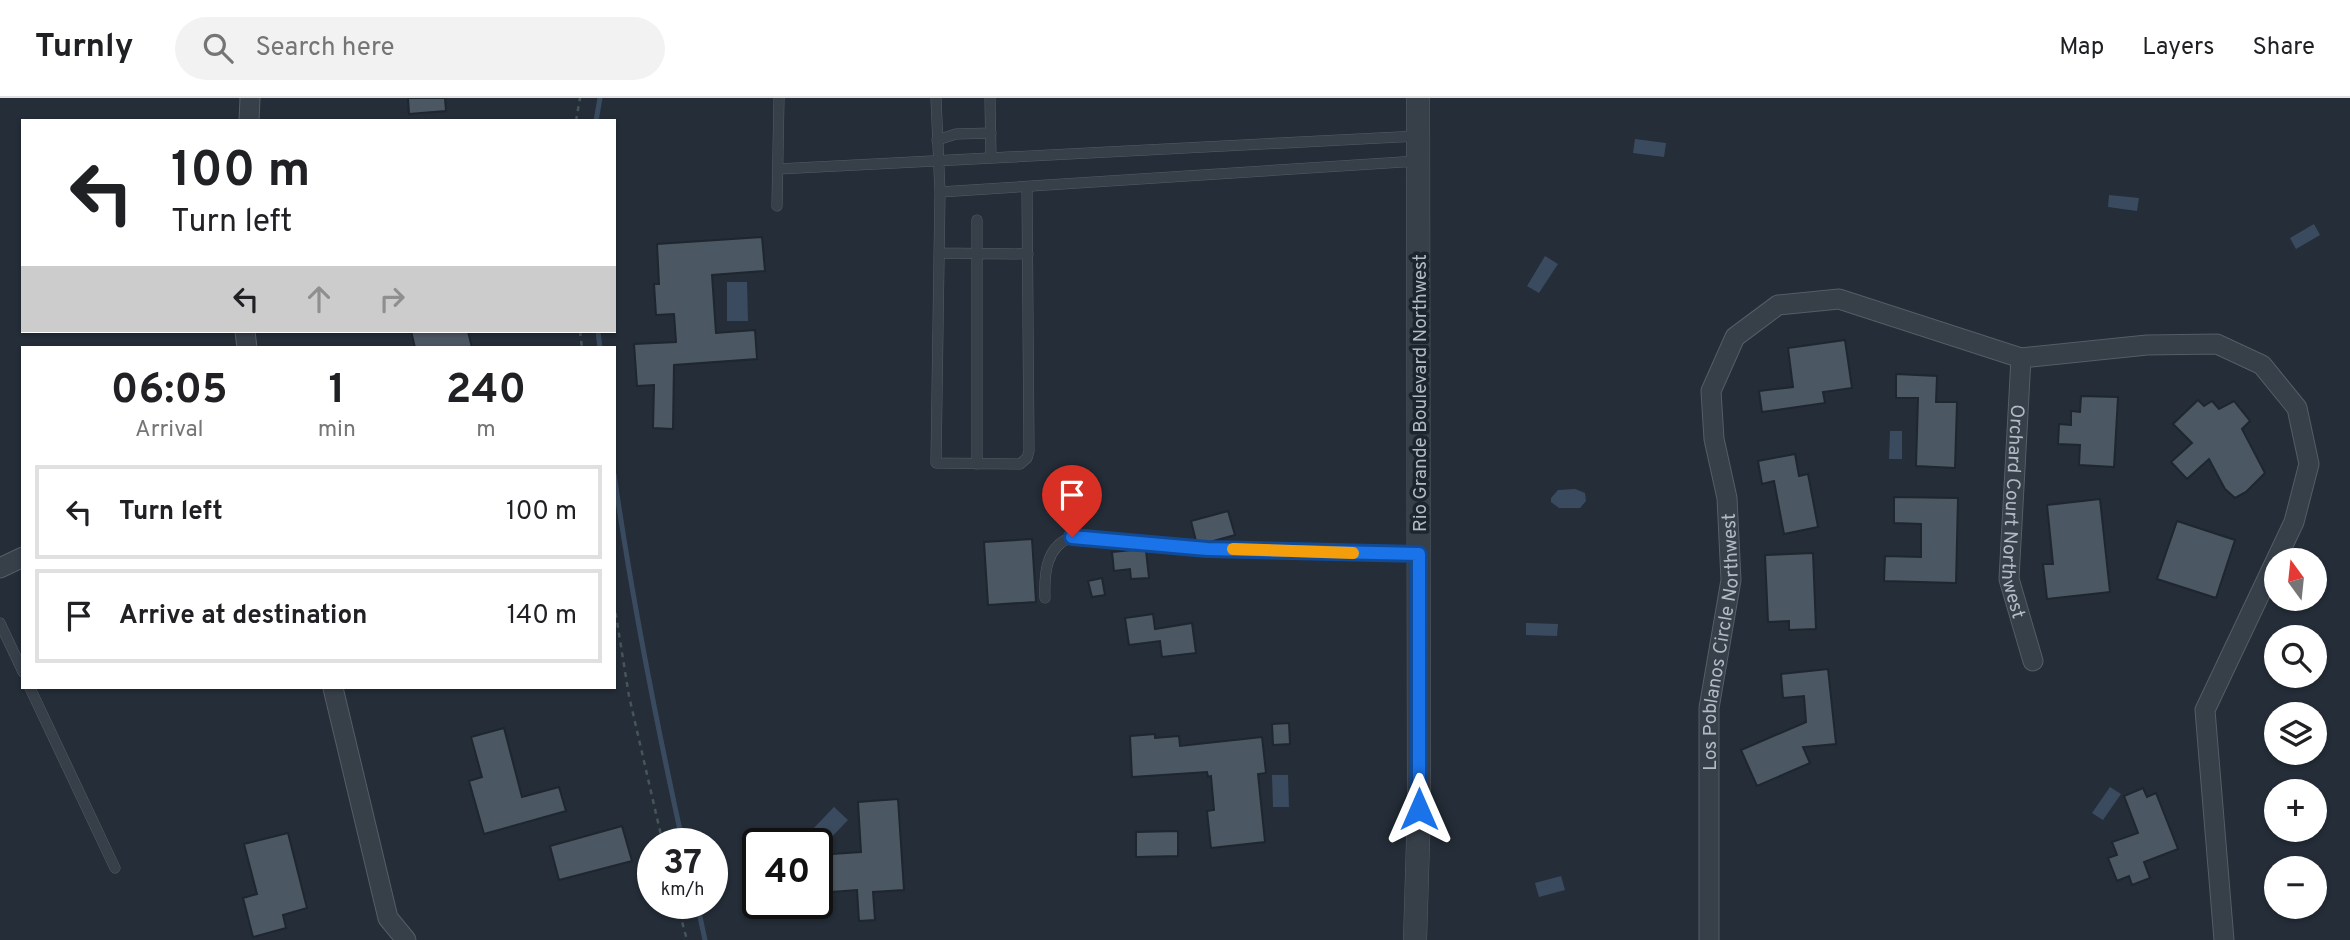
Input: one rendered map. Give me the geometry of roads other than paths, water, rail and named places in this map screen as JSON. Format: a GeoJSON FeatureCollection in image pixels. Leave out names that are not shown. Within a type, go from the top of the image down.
{"type":"FeatureCollection","features":[{"type":"Feature","properties":{"kind":"street"},"geometry":{"type":"LineString","coordinates":[[249,119],[250,98]]}},
{"type":"Feature","properties":{"kind":"street","name":"Rio Grande Boulevard Northwest"},"geometry":{"type":"LineString","coordinates":[[1415,940],[1419,809],[1418,98]]}},
{"type":"Feature","properties":{"kind":"street","name":"Los Poblanos Circle Northwest"},"geometry":{"type":"LineString","coordinates":[[1709,940],[1709,708],[1731,580],[1727,498],[1714,439],[1711,391],[1735,337],[1778,305],[1839,299],[2021,358],[2147,345],[2217,344],[2262,365],[2297,408],[2309,464],[2294,522],[2205,710],[2224,940]]}},
{"type":"Feature","properties":{"kind":"street","name":"Orchard Court Northwest"},"geometry":{"type":"LineString","coordinates":[[2021,358],[2009,579],[2034,661]]}},
{"type":"Feature","properties":{"kind":"street"},"geometry":{"type":"LineString","coordinates":[[0,568],[21,558]]}},
{"type":"Feature","properties":{"kind":"street"},"geometry":{"type":"LineString","coordinates":[[332,689],[388,918],[406,940]]}},
{"type":"Feature","properties":{"kind":"lane"},"geometry":{"type":"LineString","coordinates":[[777,206],[779,98]]}},
{"type":"Feature","properties":{"kind":"lane"},"geometry":{"type":"LineString","coordinates":[[936,98],[940,192],[936,463],[1020,464],[1027,458],[1027,188]]}},
{"type":"Feature","properties":{"kind":"lane"},"geometry":{"type":"LineString","coordinates":[[990,98],[991,157]]}},
{"type":"Feature","properties":{"kind":"lane"},"geometry":{"type":"LineString","coordinates":[[937,140],[956,134],[991,133]]}},
{"type":"Feature","properties":{"kind":"lane"},"geometry":{"type":"LineString","coordinates":[[778,169],[1418,136]]}},
{"type":"Feature","properties":{"kind":"lane"},"geometry":{"type":"LineString","coordinates":[[940,192],[1419,161]]}},
{"type":"Feature","properties":{"kind":"lane"},"geometry":{"type":"LineString","coordinates":[[977,220],[978,464]]}},
{"type":"Feature","properties":{"kind":"lane"},"geometry":{"type":"LineString","coordinates":[[939,253],[1028,254]]}},
{"type":"Feature","properties":{"kind":"lane"},"geometry":{"type":"LineString","coordinates":[[1045,598],[1044,582],[1051,552],[1059,541],[1072,537],[1207,549],[1419,554]]}},
{"type":"Feature","properties":{"kind":"lane"},"geometry":{"type":"LineString","coordinates":[[0,624],[21,668]]}},
{"type":"Feature","properties":{"kind":"lane"},"geometry":{"type":"LineString","coordinates":[[30,689],[115,868]]}},
{"type":"Feature","properties":{"kind":"water"},"geometry":{"type":"Polygon","coordinates":[[[1635,139],[1666,143],[1664,157],[1633,153],[1635,139]]]}},
{"type":"Feature","properties":{"kind":"water"},"geometry":{"type":"Polygon","coordinates":[[[2109,195],[2139,198],[2137,211],[2108,207],[2109,195]]]}},
{"type":"Feature","properties":{"kind":"water"},"geometry":{"type":"Polygon","coordinates":[[[2314,224],[2320,235],[2296,249],[2290,238],[2314,224]]]}},
{"type":"Feature","properties":{"kind":"water"},"geometry":{"type":"Polygon","coordinates":[[[1545,256],[1558,264],[1539,293],[1527,286],[1545,256]]]}},
{"type":"Feature","properties":{"kind":"water"},"geometry":{"type":"Polygon","coordinates":[[[727,282],[747,282],[748,321],[727,321],[727,282]]]}},
{"type":"Feature","properties":{"kind":"water"},"geometry":{"type":"Polygon","coordinates":[[[1890,431],[1902,431],[1902,459],[1889,459],[1890,431]]]}},
{"type":"Feature","properties":{"kind":"water"},"geometry":{"type":"Polygon","coordinates":[[[1575,489],[1585,493],[1586,501],[1580,508],[1559,508],[1551,502],[1558,490],[1575,489]]]}},
{"type":"Feature","properties":{"kind":"water"},"geometry":{"type":"Polygon","coordinates":[[[1526,623],[1558,624],[1557,636],[1526,635],[1526,623]]]}},
{"type":"Feature","properties":{"kind":"water"},"geometry":{"type":"Polygon","coordinates":[[[1272,775],[1288,775],[1289,807],[1273,807],[1272,775]]]}},
{"type":"Feature","properties":{"kind":"water"},"geometry":{"type":"Polygon","coordinates":[[[2110,787],[2121,794],[2103,820],[2092,813],[2110,787]]]}},
{"type":"Feature","properties":{"kind":"water"},"geometry":{"type":"Polygon","coordinates":[[[834,807],[848,820],[833,836],[833,828],[814,828],[834,807]]]}},
{"type":"Feature","properties":{"kind":"water"},"geometry":{"type":"Polygon","coordinates":[[[1561,876],[1565,890],[1539,897],[1535,883],[1561,876]]]}},
{"type":"Feature","properties":{"kind":"waterway"},"geometry":{"type":"LineString","coordinates":[[596,119],[600,98]]}},
{"type":"Feature","properties":{"kind":"waterway"},"geometry":{"type":"LineString","coordinates":[[598,333],[600,346]]}},
{"type":"Feature","properties":{"kind":"waterway"},"geometry":{"type":"LineString","coordinates":[[616,486],[645,660],[680,828]]}},
{"type":"Feature","properties":{"kind":"waterway"},"geometry":{"type":"LineString","coordinates":[[700,919],[705,940]]}}]}
